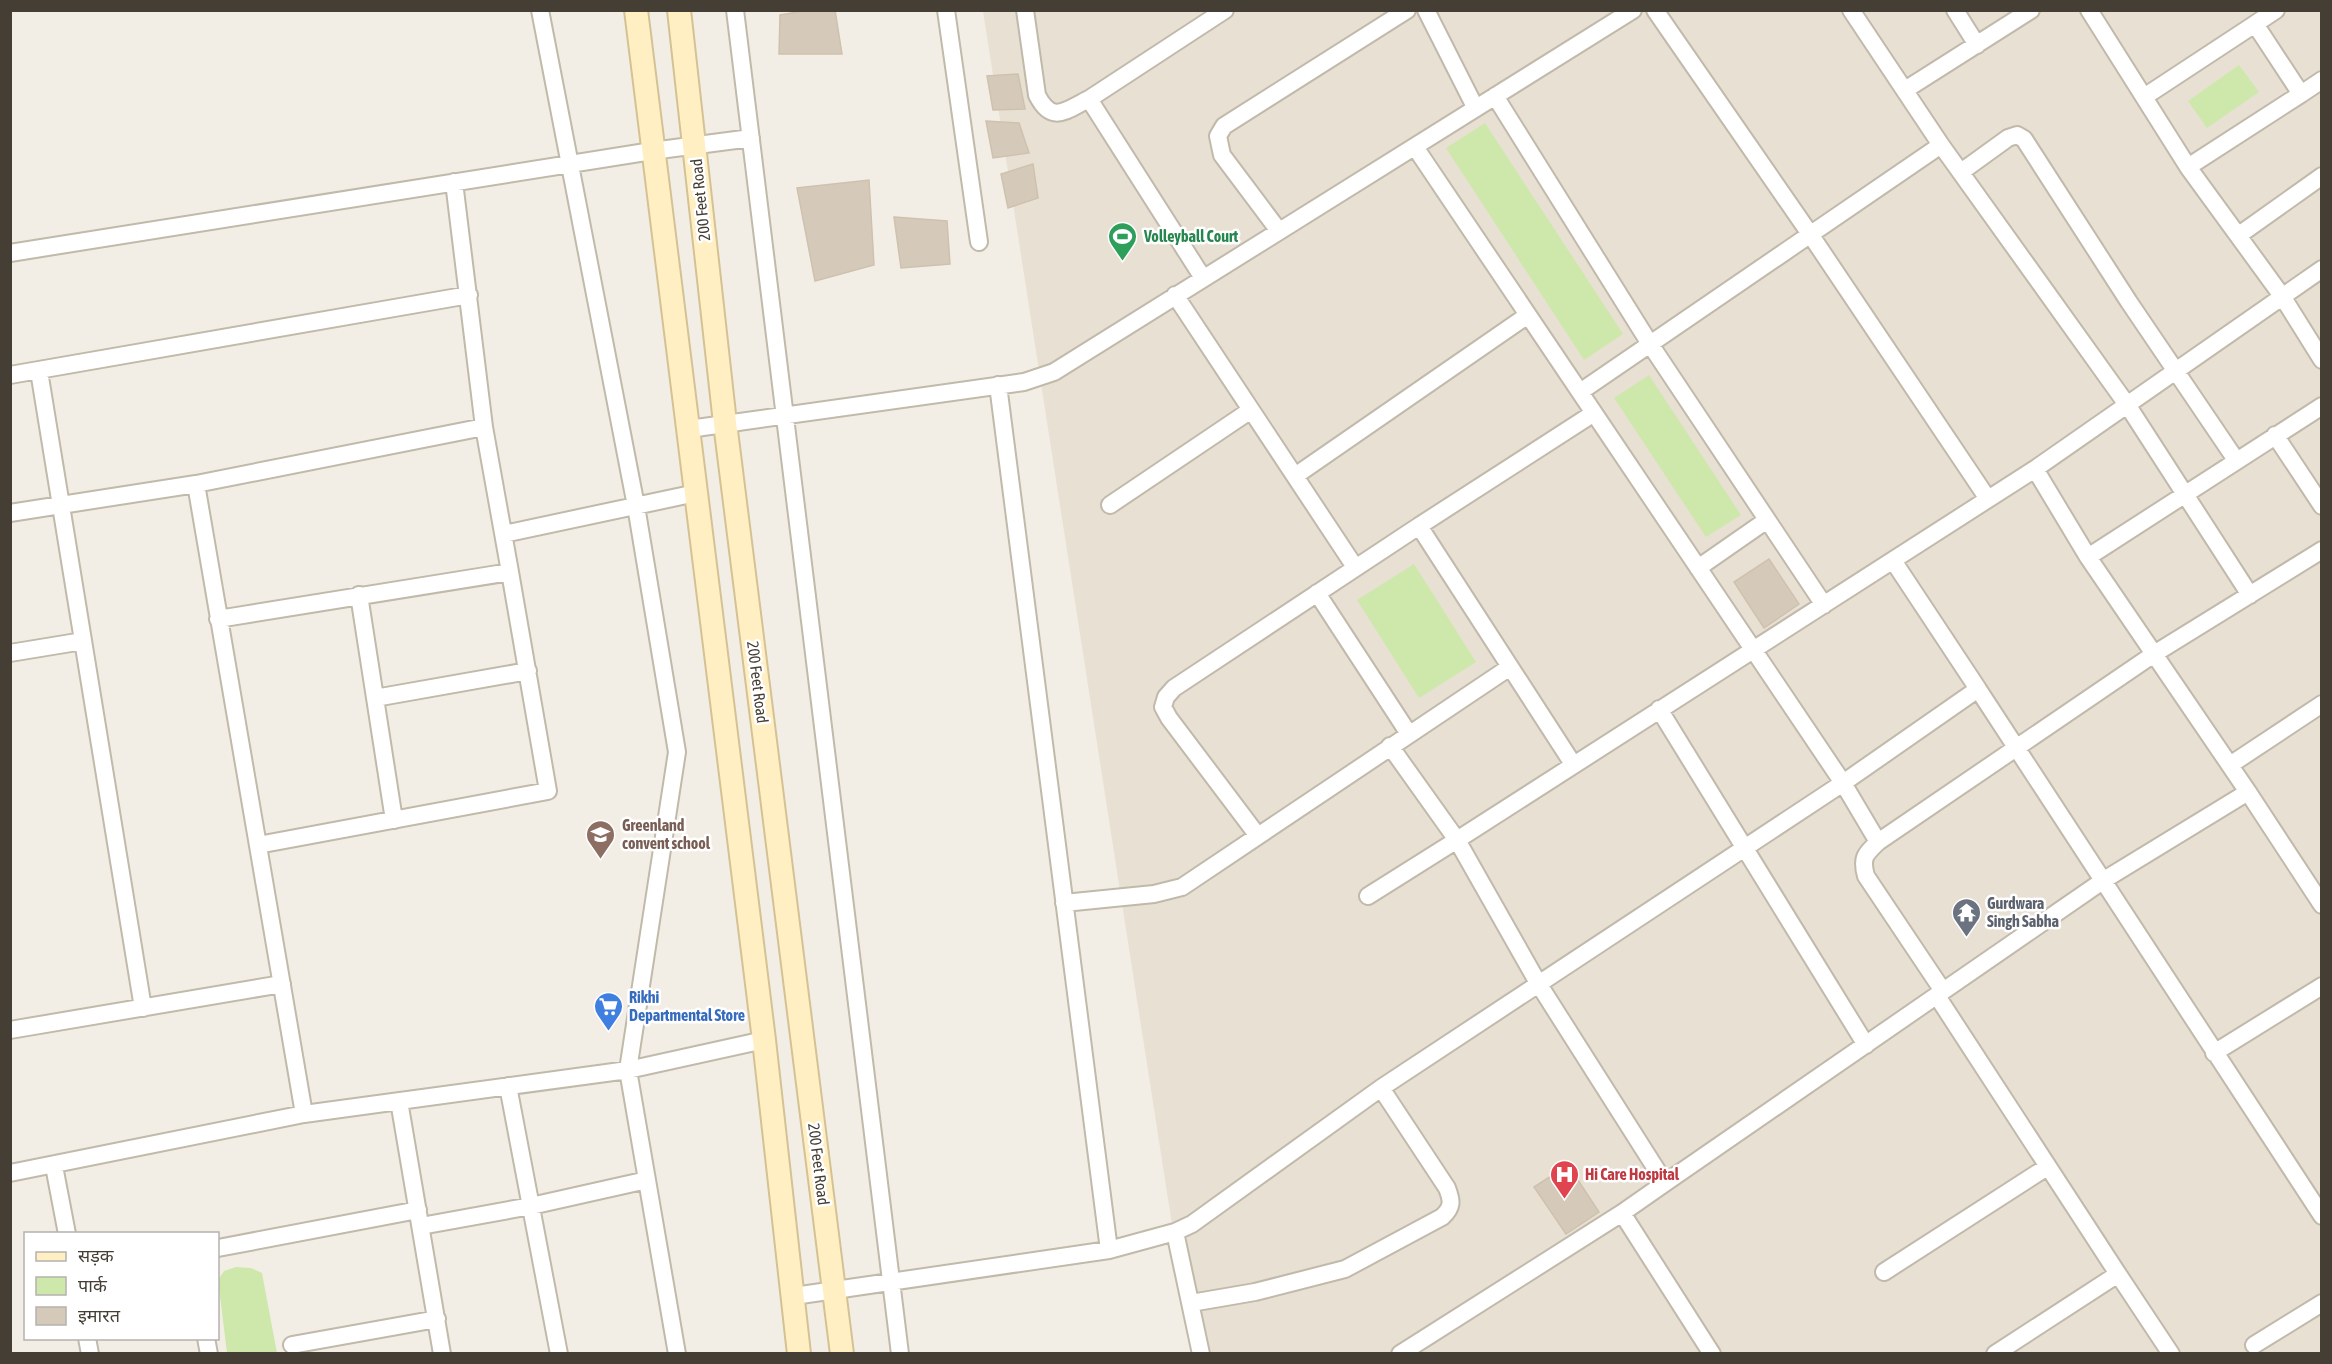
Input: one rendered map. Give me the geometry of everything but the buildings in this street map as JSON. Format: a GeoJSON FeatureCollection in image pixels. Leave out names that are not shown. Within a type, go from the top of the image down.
{"type":"FeatureCollection","features":[{"type":"Feature","properties":{"kind":"street"},"geometry":{"type":"LineString","coordinates":[[540,10],[636,506],[677,752],[628,1070],[677,1353]]}},
{"type":"Feature","properties":{"kind":"street"},"geometry":{"type":"LineString","coordinates":[[636,10],[764,1040],[799,1353]]}},
{"type":"Feature","properties":{"kind":"street","name":"200 Feet Road"},"geometry":{"type":"LineString","coordinates":[[679,10],[725,423],[842,1353]]}},
{"type":"Feature","properties":{"kind":"street"},"geometry":{"type":"LineString","coordinates":[[735,10],[900,1353]]}},
{"type":"Feature","properties":{"kind":"street"},"geometry":{"type":"LineString","coordinates":[[946,10],[979,242]]}},
{"type":"Feature","properties":{"kind":"street"},"geometry":{"type":"LineString","coordinates":[[1025,10],[1037,95],[1049,112],[1058,114],[1089,99],[1225,10]]}},
{"type":"Feature","properties":{"kind":"street"},"geometry":{"type":"LineString","coordinates":[[1278,231],[1222,155],[1218,136],[1224,126],[1407,10]]}},
{"type":"Feature","properties":{"kind":"street"},"geometry":{"type":"LineString","coordinates":[[1426,10],[1475,107]]}},
{"type":"Feature","properties":{"kind":"street"},"geometry":{"type":"LineString","coordinates":[[688,429],[998,385],[1036,379],[1054,372],[1633,10]]}},
{"type":"Feature","properties":{"kind":"street"},"geometry":{"type":"LineString","coordinates":[[1655,10],[1810,234],[1988,499]]}},
{"type":"Feature","properties":{"kind":"street"},"geometry":{"type":"LineString","coordinates":[[1851,10],[1941,145],[2128,406],[2250,595]]}},
{"type":"Feature","properties":{"kind":"street"},"geometry":{"type":"LineString","coordinates":[[1955,10],[1977,45]]}},
{"type":"Feature","properties":{"kind":"street"},"geometry":{"type":"LineString","coordinates":[[1905,90],[2031,10]]}},
{"type":"Feature","properties":{"kind":"street"},"geometry":{"type":"LineString","coordinates":[[2089,10],[2188,167],[2282,296],[2322,360]]}},
{"type":"Feature","properties":{"kind":"street"},"geometry":{"type":"LineString","coordinates":[[2144,97],[2276,10]]}},
{"type":"Feature","properties":{"kind":"street"},"geometry":{"type":"LineString","coordinates":[[2255,24],[2301,94]]}},
{"type":"Feature","properties":{"kind":"street"},"geometry":{"type":"LineString","coordinates":[[2188,167],[2322,80]]}},
{"type":"Feature","properties":{"kind":"street"},"geometry":{"type":"LineString","coordinates":[[1495,96],[1650,344],[1824,605]]}},
{"type":"Feature","properties":{"kind":"street"},"geometry":{"type":"LineString","coordinates":[[1089,99],[1203,278]]}},
{"type":"Feature","properties":{"kind":"street"},"geometry":{"type":"LineString","coordinates":[[1961,172],[2008,138],[2017,135],[2025,139],[2175,372],[2236,460]]}},
{"type":"Feature","properties":{"kind":"street"},"geometry":{"type":"LineString","coordinates":[[10,254],[571,165],[652,150],[751,138]]}},
{"type":"Feature","properties":{"kind":"street"},"geometry":{"type":"LineString","coordinates":[[1580,392],[1941,145]]}},
{"type":"Feature","properties":{"kind":"street"},"geometry":{"type":"LineString","coordinates":[[1415,147],[1843,783],[1878,842]]}},
{"type":"Feature","properties":{"kind":"street"},"geometry":{"type":"LineString","coordinates":[[2239,235],[2322,176]]}},
{"type":"Feature","properties":{"kind":"street"},"geometry":{"type":"LineString","coordinates":[[258,845],[548,791],[484,427],[470,295],[454,182]]}},
{"type":"Feature","properties":{"kind":"street"},"geometry":{"type":"LineString","coordinates":[[1368,896],[1659,709],[1894,562],[2128,406],[2322,269]]}},
{"type":"Feature","properties":{"kind":"street"},"geometry":{"type":"LineString","coordinates":[[10,375],[470,295]]}},
{"type":"Feature","properties":{"kind":"street"},"geometry":{"type":"LineString","coordinates":[[1175,295],[1355,567]]}},
{"type":"Feature","properties":{"kind":"street"},"geometry":{"type":"LineString","coordinates":[[1295,476],[1528,315]]}},
{"type":"Feature","properties":{"kind":"street"},"geometry":{"type":"LineString","coordinates":[[39,371],[142,1008]]}},
{"type":"Feature","properties":{"kind":"street"},"geometry":{"type":"LineString","coordinates":[[998,385],[1110,1250]]}},
{"type":"Feature","properties":{"kind":"street"},"geometry":{"type":"LineString","coordinates":[[2088,557],[2322,406]]}},
{"type":"Feature","properties":{"kind":"street"},"geometry":{"type":"LineString","coordinates":[[1110,505],[1251,410]]}},
{"type":"Feature","properties":{"kind":"street"},"geometry":{"type":"LineString","coordinates":[[1258,836],[1163,707],[1166,697],[1174,688],[1355,567],[1594,413]]}},
{"type":"Feature","properties":{"kind":"street"},"geometry":{"type":"LineString","coordinates":[[10,513],[196,484],[484,427]]}},
{"type":"Feature","properties":{"kind":"street"},"geometry":{"type":"LineString","coordinates":[[2275,435],[2322,506]]}},
{"type":"Feature","properties":{"kind":"street"},"geometry":{"type":"LineString","coordinates":[[2034,469],[2088,557],[2322,905]]}},
{"type":"Feature","properties":{"kind":"street"},"geometry":{"type":"LineString","coordinates":[[196,484],[304,1114]]}},
{"type":"Feature","properties":{"kind":"street"},"geometry":{"type":"LineString","coordinates":[[504,534],[696,493]]}},
{"type":"Feature","properties":{"kind":"street"},"geometry":{"type":"LineString","coordinates":[[1698,568],[1767,520]]}},
{"type":"Feature","properties":{"kind":"street"},"geometry":{"type":"LineString","coordinates":[[1419,526],[1573,764]]}},
{"type":"Feature","properties":{"kind":"street"},"geometry":{"type":"LineString","coordinates":[[2171,1353],[2047,1167],[1866,876],[1863,864],[1864,855],[1878,842],[2154,654],[2322,550]]}},
{"type":"Feature","properties":{"kind":"street"},"geometry":{"type":"LineString","coordinates":[[1894,562],[2322,1216]]}},
{"type":"Feature","properties":{"kind":"street"},"geometry":{"type":"LineString","coordinates":[[218,619],[510,572]]}},
{"type":"Feature","properties":{"kind":"street"},"geometry":{"type":"LineString","coordinates":[[1317,593],[1409,734]]}},
{"type":"Feature","properties":{"kind":"street"},"geometry":{"type":"LineString","coordinates":[[359,595],[394,820]]}},
{"type":"Feature","properties":{"kind":"street"},"geometry":{"type":"LineString","coordinates":[[10,653],[83,641]]}},
{"type":"Feature","properties":{"kind":"street"},"geometry":{"type":"LineString","coordinates":[[1064,903],[1168,891],[1182,887],[1510,668]]}},
{"type":"Feature","properties":{"kind":"street"},"geometry":{"type":"LineString","coordinates":[[375,698],[528,671]]}},
{"type":"Feature","properties":{"kind":"street"},"geometry":{"type":"LineString","coordinates":[[794,1296],[1110,1250],[1175,1232],[1192,1224],[1381,1088],[1843,783],[1978,689]]}},
{"type":"Feature","properties":{"kind":"street"},"geometry":{"type":"LineString","coordinates":[[2230,765],[2322,704]]}},
{"type":"Feature","properties":{"kind":"street"},"geometry":{"type":"LineString","coordinates":[[1659,709],[1866,1045]]}},
{"type":"Feature","properties":{"kind":"street"},"geometry":{"type":"LineString","coordinates":[[1390,746],[1457,840],[1538,983],[1665,1183]]}},
{"type":"Feature","properties":{"kind":"street"},"geometry":{"type":"LineString","coordinates":[[1400,1353],[1622,1213],[2104,880],[2248,792]]}},
{"type":"Feature","properties":{"kind":"street"},"geometry":{"type":"LineString","coordinates":[[10,1030],[282,984]]}},
{"type":"Feature","properties":{"kind":"street"},"geometry":{"type":"LineString","coordinates":[[2214,1053],[2322,986]]}},
{"type":"Feature","properties":{"kind":"street"},"geometry":{"type":"LineString","coordinates":[[10,1173],[304,1114],[628,1070],[764,1040]]}},
{"type":"Feature","properties":{"kind":"street"},"geometry":{"type":"LineString","coordinates":[[508,1086],[559,1353]]}},
{"type":"Feature","properties":{"kind":"street"},"geometry":{"type":"LineString","coordinates":[[1191,1303],[1264,1290],[1345,1269],[1442,1217],[1449,1210],[1452,1201],[1447,1188],[1381,1088]]}},
{"type":"Feature","properties":{"kind":"street"},"geometry":{"type":"LineString","coordinates":[[399,1101],[442,1353]]}},
{"type":"Feature","properties":{"kind":"street"},"geometry":{"type":"LineString","coordinates":[[54,1166],[67,1232]]}},
{"type":"Feature","properties":{"kind":"street"},"geometry":{"type":"LineString","coordinates":[[1884,1272],[2047,1167]]}},
{"type":"Feature","properties":{"kind":"street"},"geometry":{"type":"LineString","coordinates":[[219,1248],[419,1218],[531,1206],[646,1180]]}},
{"type":"Feature","properties":{"kind":"street"},"geometry":{"type":"LineString","coordinates":[[1622,1213],[1712,1353]]}},
{"type":"Feature","properties":{"kind":"street"},"geometry":{"type":"LineString","coordinates":[[1175,1232],[1201,1353]]}},
{"type":"Feature","properties":{"kind":"street"},"geometry":{"type":"LineString","coordinates":[[1995,1353],[2118,1274]]}},
{"type":"Feature","properties":{"kind":"street"},"geometry":{"type":"LineString","coordinates":[[2252,1351],[2322,1303]]}},
{"type":"Feature","properties":{"kind":"street"},"geometry":{"type":"LineString","coordinates":[[292,1345],[437,1319]]}},
{"type":"Feature","properties":{"kind":"shaded area"},"geometry":{"type":"Polygon","coordinates":[[[983,11],[2321,11],[2321,1353],[1192,1353],[983,11]]]}},
{"type":"Feature","properties":{"kind":"green space"},"geometry":{"type":"Polygon","coordinates":[[[2239,65],[2259,92],[2207,128],[2188,101],[2239,65]]]}},
{"type":"Feature","properties":{"kind":"green space"},"geometry":{"type":"Polygon","coordinates":[[[1485,123],[1623,334],[1584,360],[1446,148],[1485,123]]]}},
{"type":"Feature","properties":{"kind":"green space"},"geometry":{"type":"Polygon","coordinates":[[[1649,375],[1741,515],[1706,537],[1614,398],[1649,375]]]}},
{"type":"Feature","properties":{"kind":"green space"},"geometry":{"type":"Polygon","coordinates":[[[1414,564],[1476,662],[1419,698],[1357,600],[1414,564]]]}},
{"type":"Feature","properties":{"kind":"green space"},"geometry":{"type":"Polygon","coordinates":[[[236,1267],[251,1268],[262,1273],[277,1353],[227,1353],[219,1288],[219,1278],[224,1271],[236,1267]]]}},
{"type":"Feature","properties":{"kind":"place","name":"Volleyball Court"},"geometry":{"type":"Point","coordinates":[1123,262]}},
{"type":"Feature","properties":{"kind":"place","name":"Greenland convent school"},"geometry":{"type":"Point","coordinates":[601,860]}},
{"type":"Feature","properties":{"kind":"place","name":"Gurdwara Singh Sabha"},"geometry":{"type":"Point","coordinates":[1966,938]}},
{"type":"Feature","properties":{"kind":"place","name":"Rikhi Departmental Store"},"geometry":{"type":"Point","coordinates":[608,1032]}},
{"type":"Feature","properties":{"kind":"place","name":"Hi Care Hospital"},"geometry":{"type":"Point","coordinates":[1564,1200]}}]}
